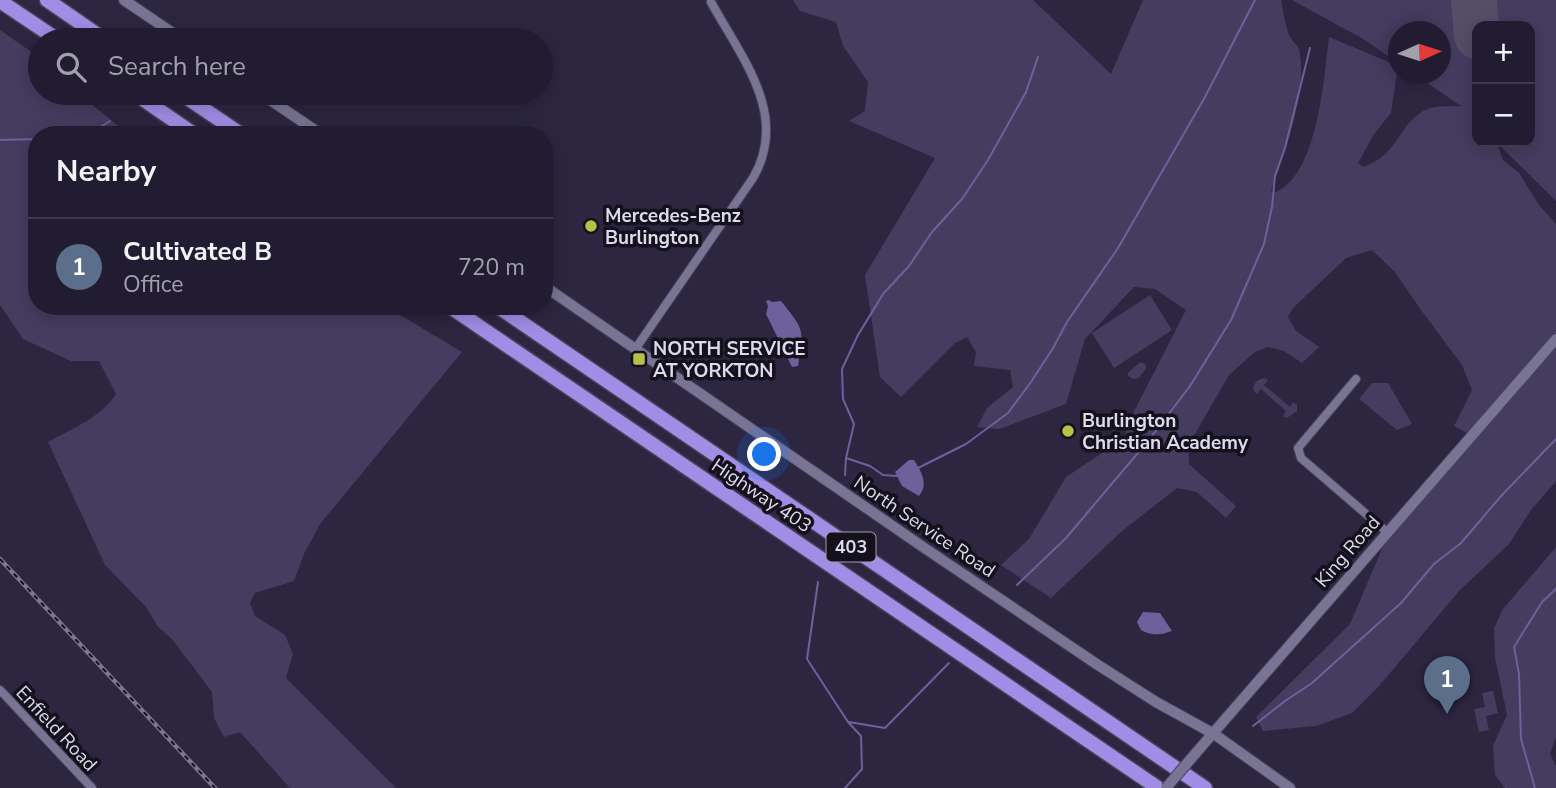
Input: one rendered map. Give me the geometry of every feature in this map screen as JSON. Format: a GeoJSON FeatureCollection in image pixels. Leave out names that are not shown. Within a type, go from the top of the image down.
{"type":"FeatureCollection","features":[{"type":"Feature","properties":{"kind":"highway"},"geometry":{"type":"LineString","coordinates":[[47,0],[88,28]]}},
{"type":"Feature","properties":{"kind":"highway"},"geometry":{"type":"LineString","coordinates":[[0,1],[40,28]]}},
{"type":"Feature","properties":{"kind":"highway"},"geometry":{"type":"LineString","coordinates":[[151,105],[182,126]]}},
{"type":"Feature","properties":{"kind":"highway"},"geometry":{"type":"LineString","coordinates":[[198,105],[229,126]]}},
{"type":"Feature","properties":{"kind":"highway","name":"Highway 403"},"geometry":{"type":"LineString","coordinates":[[462,315],[1162,788]]}},
{"type":"Feature","properties":{"kind":"highway","name":"Highway 403"},"geometry":{"type":"LineString","coordinates":[[510,315],[1205,788]]}},
{"type":"Feature","properties":{"kind":"street"},"geometry":{"type":"LineString","coordinates":[[124,0],[165,28]]}},
{"type":"Feature","properties":{"kind":"street"},"geometry":{"type":"LineString","coordinates":[[636,348],[753,178],[762,163],[766,148],[768,132],[758,89],[711,2]]}},
{"type":"Feature","properties":{"kind":"street"},"geometry":{"type":"LineString","coordinates":[[278,105],[309,126]]}},
{"type":"Feature","properties":{"kind":"street","name":"North Service Road"},"geometry":{"type":"LineString","coordinates":[[553,292],[1098,665],[1213,734],[1290,788]]}},
{"type":"Feature","properties":{"kind":"street","name":"King Road"},"geometry":{"type":"LineString","coordinates":[[1162,788],[1213,734],[1556,339]]}},
{"type":"Feature","properties":{"kind":"street"},"geometry":{"type":"LineString","coordinates":[[1356,379],[1298,448],[1301,458],[1387,532]]}},
{"type":"Feature","properties":{"kind":"street","name":"Enfield Road"},"geometry":{"type":"LineString","coordinates":[[0,690],[92,788]]}},
{"type":"Feature","properties":{"kind":"shaded area"},"geometry":{"type":"Polygon","coordinates":[[[793,0],[1033,0],[1111,74],[1143,0],[1281,0],[1289,34],[1299,51],[1301,70],[1297,105],[1271,191],[1274,193],[1289,183],[1309,147],[1321,100],[1329,37],[1388,62],[1388,84],[1395,84],[1391,113],[1374,134],[1358,163],[1363,167],[1385,154],[1418,114],[1436,107],[1461,106],[1429,84],[1451,84],[1451,21],[1388,21],[1388,56],[1365,40],[1292,0],[1556,0],[1556,201],[1501,147],[1535,147],[1535,21],[1472,21],[1472,147],[1498,147],[1503,160],[1519,173],[1539,205],[1556,224],[1556,481],[1531,510],[1509,544],[1459,591],[1379,686],[1352,713],[1316,726],[1263,731],[1256,717],[1350,624],[1384,544],[1471,435],[1454,426],[1472,390],[1462,365],[1395,272],[1372,250],[1346,258],[1293,308],[1288,317],[1296,331],[1319,347],[1302,363],[1284,351],[1268,347],[1255,352],[1229,375],[1188,446],[1189,464],[1236,506],[1226,518],[1197,492],[1177,488],[1122,531],[1051,598],[1001,565],[1029,539],[1066,477],[1126,437],[1126,427],[1186,310],[1155,289],[1134,287],[1085,339],[1066,404],[999,429],[977,427],[987,408],[1013,387],[1010,370],[974,366],[976,352],[967,337],[955,343],[901,397],[880,377],[865,275],[935,158],[849,121],[865,111],[868,82],[843,46],[836,22],[800,11],[793,0]]]}},
{"type":"Feature","properties":{"kind":"shaded area"},"geometry":{"type":"Polygon","coordinates":[[[0,30],[28,50],[28,105],[93,105],[118,126],[28,126],[28,315],[400,315],[462,352],[320,524],[304,554],[294,581],[255,593],[250,603],[255,616],[285,635],[293,654],[286,678],[396,788],[290,788],[240,732],[224,737],[214,718],[212,692],[172,639],[158,627],[146,607],[105,565],[48,442],[94,416],[116,394],[99,361],[71,361],[23,339],[0,305],[0,30]]]}},
{"type":"Feature","properties":{"kind":"shaded area"},"geometry":{"type":"Polygon","coordinates":[[[1150,295],[1172,330],[1114,368],[1092,333],[1150,295]]]}},
{"type":"Feature","properties":{"kind":"shaded area"},"geometry":{"type":"Polygon","coordinates":[[[766,301],[781,301],[799,325],[802,337],[798,366],[792,367],[766,314],[766,301]]]}},
{"type":"Feature","properties":{"kind":"shaded area"},"geometry":{"type":"Polygon","coordinates":[[[1140,362],[1145,364],[1146,368],[1139,378],[1128,376],[1128,373],[1140,362]]]}},
{"type":"Feature","properties":{"kind":"shaded area"},"geometry":{"type":"Polygon","coordinates":[[[1264,378],[1268,380],[1264,385],[1290,407],[1293,402],[1297,405],[1297,411],[1287,418],[1283,416],[1286,411],[1261,389],[1257,394],[1253,390],[1256,382],[1264,378]]]}},
{"type":"Feature","properties":{"kind":"shaded area"},"geometry":{"type":"Polygon","coordinates":[[[1372,383],[1388,383],[1412,424],[1397,430],[1359,399],[1372,383]]]}},
{"type":"Feature","properties":{"kind":"shaded area"},"geometry":{"type":"Polygon","coordinates":[[[909,460],[914,460],[923,478],[919,496],[902,486],[895,472],[909,460]]]}},
{"type":"Feature","properties":{"kind":"shaded area"},"geometry":{"type":"Polygon","coordinates":[[[1556,547],[1556,737],[1550,754],[1556,766],[1556,788],[1505,788],[1495,775],[1493,746],[1507,715],[1495,657],[1494,628],[1503,609],[1556,547]]]}},
{"type":"Feature","properties":{"kind":"shaded area"},"geometry":{"type":"Polygon","coordinates":[[[1143,612],[1160,613],[1172,631],[1156,634],[1141,630],[1137,622],[1143,612]]]}},
{"type":"Feature","properties":{"kind":"shaded area"},"geometry":{"type":"Polygon","coordinates":[[[1493,691],[1498,713],[1486,716],[1489,730],[1479,732],[1474,709],[1485,707],[1482,693],[1493,691]]]}},
{"type":"Feature","properties":{"kind":"waterway"},"geometry":{"type":"LineString","coordinates":[[918,468],[966,444],[1008,413],[1031,382],[1067,322],[1118,248],[1205,97],[1255,0]]}},
{"type":"Feature","properties":{"kind":"waterway"},"geometry":{"type":"LineString","coordinates":[[1017,585],[1066,538],[1148,441],[1190,386],[1231,320],[1264,244],[1275,176],[1285,148],[1310,48]]}},
{"type":"Feature","properties":{"kind":"waterway"},"geometry":{"type":"LineString","coordinates":[[845,475],[854,424],[843,399],[842,369],[858,335],[883,294],[962,199],[988,160],[1026,92],[1038,57]]}},
{"type":"Feature","properties":{"kind":"waterway"},"geometry":{"type":"LineString","coordinates":[[102,126],[110,121]]}},
{"type":"Feature","properties":{"kind":"waterway"},"geometry":{"type":"LineString","coordinates":[[0,140],[28,139]]}},
{"type":"Feature","properties":{"kind":"waterway"},"geometry":{"type":"LineString","coordinates":[[1253,726],[1312,683],[1401,603],[1434,564],[1461,543],[1502,495],[1556,439]]}},
{"type":"Feature","properties":{"kind":"waterway"},"geometry":{"type":"LineString","coordinates":[[846,458],[870,466],[883,475],[897,476]]}},
{"type":"Feature","properties":{"kind":"waterway"},"geometry":{"type":"LineString","coordinates":[[818,582],[807,659],[848,722],[861,736],[862,769],[845,788]]}},
{"type":"Feature","properties":{"kind":"waterway"},"geometry":{"type":"LineString","coordinates":[[1535,788],[1521,739],[1519,674],[1514,647],[1542,602],[1556,589]]}},
{"type":"Feature","properties":{"kind":"waterway"},"geometry":{"type":"LineString","coordinates":[[849,722],[885,728],[949,663]]}},
{"type":"Feature","properties":{"kind":"runway"},"geometry":{"type":"LineString","coordinates":[[1474,0],[1476,21]]}},
{"type":"Feature","properties":{"kind":"railway"},"geometry":{"type":"LineString","coordinates":[[0,559],[215,788]]}},
{"type":"Feature","properties":{"kind":"place","name":"Mercedes-Benz Burlington"},"geometry":{"type":"Point","coordinates":[591,226]}},
{"type":"Feature","properties":{"kind":"place","name":"NORTH SERVICE AT YORKTON"},"geometry":{"type":"Point","coordinates":[639,359]}},
{"type":"Feature","properties":{"kind":"place","name":"Burlington Christian Academy"},"geometry":{"type":"Point","coordinates":[1068,431]}},
{"type":"Feature","properties":{"kind":"place","name":"Cultivated B"},"geometry":{"type":"Point","coordinates":[1447,714]}}]}
